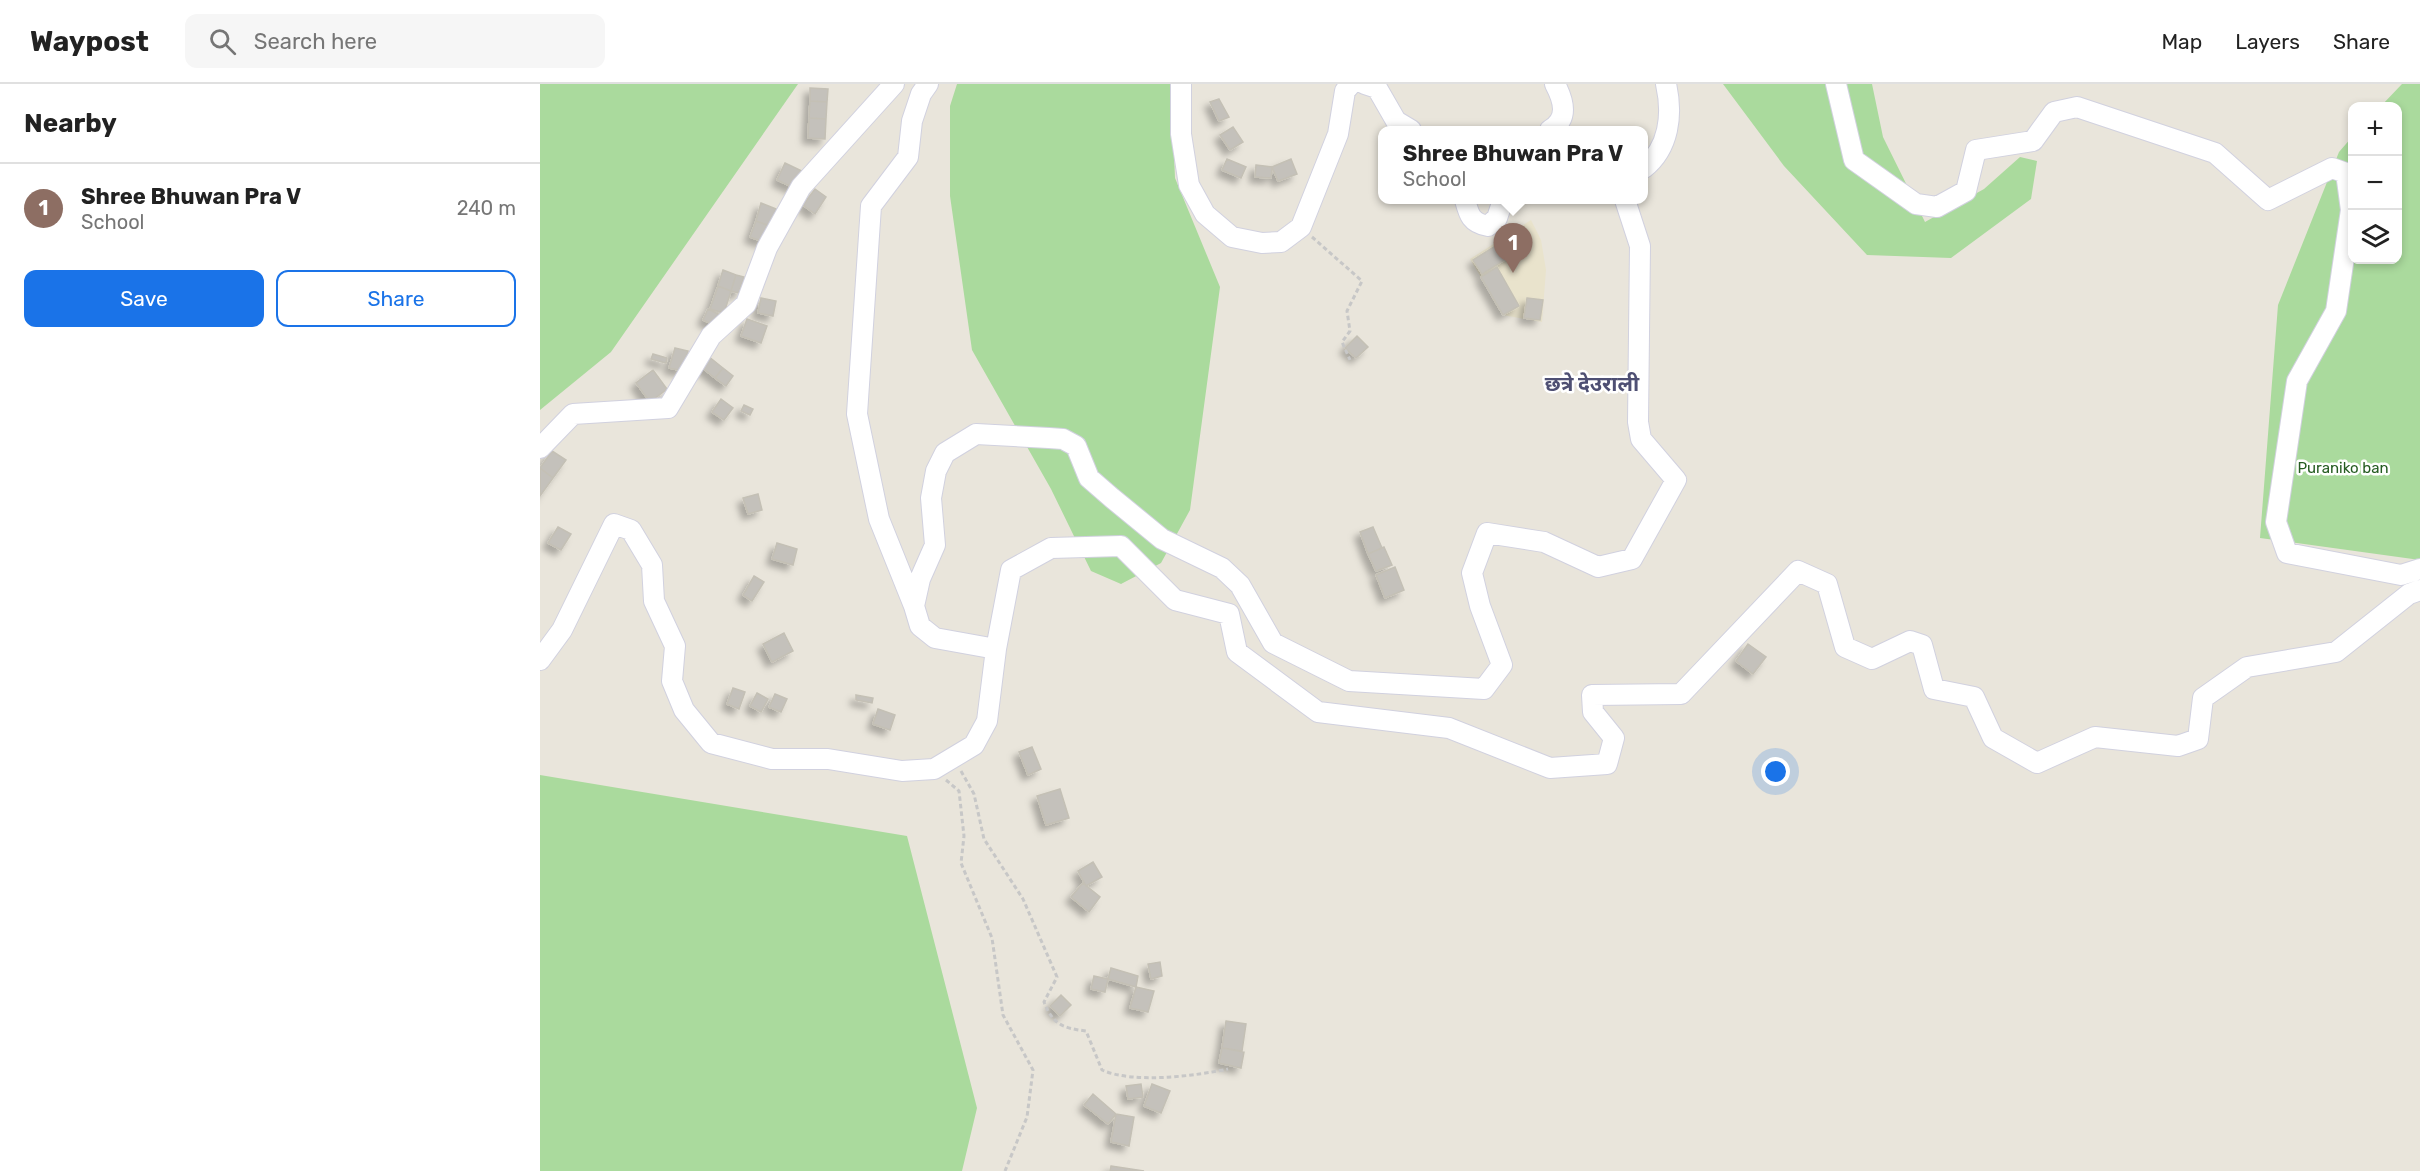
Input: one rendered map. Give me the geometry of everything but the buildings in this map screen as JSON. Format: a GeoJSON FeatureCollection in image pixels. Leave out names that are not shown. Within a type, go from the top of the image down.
{"type":"FeatureCollection","features":[{"type":"Feature","properties":{"kind":"street"},"geometry":{"type":"LineString","coordinates":[[540,448],[573,414],[668,408],[711,336],[746,304],[767,248],[801,187],[894,84]]}},
{"type":"Feature","properties":{"kind":"street"},"geometry":{"type":"LineString","coordinates":[[928,84],[921,94],[912,120],[908,157],[871,206],[857,414],[879,519],[920,626],[934,638],[996,649]]}},
{"type":"Feature","properties":{"kind":"street"},"geometry":{"type":"LineString","coordinates":[[1181,84],[1181,134],[1189,185],[1205,214],[1232,237],[1262,243],[1281,242],[1301,227],[1338,134],[1345,92],[1351,84]]}},
{"type":"Feature","properties":{"kind":"street"},"geometry":{"type":"LineString","coordinates":[[1365,84],[1377,88],[1396,121],[1404,126]]}},
{"type":"Feature","properties":{"kind":"street"},"geometry":{"type":"LineString","coordinates":[[1555,84],[1564,108],[1561,121],[1555,126]]}},
{"type":"Feature","properties":{"kind":"street"},"geometry":{"type":"LineString","coordinates":[[1648,163],[1664,143],[1670,117],[1666,84]]}},
{"type":"Feature","properties":{"kind":"street"},"geometry":{"type":"LineString","coordinates":[[1836,84],[1854,160],[1916,204],[1937,207],[1966,190],[1976,150],[2033,141],[2054,112],[2077,107],[2214,153],[2268,200],[2332,168],[2346,173],[2351,210],[2336,311],[2297,381],[2276,522],[2287,553],[2401,575],[2420,569]]}},
{"type":"Feature","properties":{"kind":"street"},"geometry":{"type":"LineString","coordinates":[[1466,204],[1469,217],[1477,224],[1488,226],[1497,218],[1502,204]]}},
{"type":"Feature","properties":{"kind":"street"},"geometry":{"type":"LineString","coordinates":[[914,606],[920,579],[935,545],[931,498],[936,471],[945,453],[976,434],[1063,439],[1076,446],[1089,478],[1112,498],[1162,539],[1222,568],[1240,585],[1273,643],[1349,681],[1484,689],[1502,665],[1480,606],[1472,573],[1487,533],[1544,542],[1598,567],[1632,559],[1676,480],[1641,439],[1638,422],[1640,246],[1626,204]]}},
{"type":"Feature","properties":{"kind":"street"},"geometry":{"type":"LineString","coordinates":[[540,660],[562,630],[614,524],[631,530],[652,566],[654,601],[675,646],[672,681],[684,710],[711,743],[772,759],[828,759],[902,771],[938,766],[974,745],[987,721],[996,649],[1011,570],[1051,548],[1121,546],[1175,600],[1229,614],[1237,652],[1318,712],[1449,728],[1550,768],[1607,764],[1614,738],[1593,712],[1592,694],[1682,694],[1798,572],[1827,584],[1845,647],[1872,659],[1910,641],[1922,645],[1934,689],[1974,697],[1993,738],[2037,763],[2095,737],[2178,746],[2198,739],[2203,698],[2247,667],[2336,652],[2409,594],[2420,590]]}},
{"type":"Feature","properties":{"kind":"path"},"geometry":{"type":"LineString","coordinates":[[1301,227],[1362,281],[1347,311],[1350,331],[1342,342],[1350,360]]}},
{"type":"Feature","properties":{"kind":"path"},"geometry":{"type":"LineString","coordinates":[[938,766],[964,772],[969,781],[984,839],[1023,899],[1057,977],[1044,1002],[1048,1012],[1062,1028],[1086,1031],[1102,1070],[1118,1077],[1204,1074],[1228,1069]]}},
{"type":"Feature","properties":{"kind":"path"},"geometry":{"type":"LineString","coordinates":[[938,766],[959,791],[964,836],[961,863],[992,938],[1003,1015],[1033,1070],[1027,1117],[1005,1171]]}},
{"type":"Feature","properties":{"kind":"shaded area"},"geometry":{"type":"Polygon","coordinates":[[[1531,220],[1541,240],[1546,270],[1542,322],[1503,315],[1470,259],[1531,220]]]}},
{"type":"Feature","properties":{"kind":"green space"},"geometry":{"type":"Polygon","coordinates":[[[540,84],[798,84],[611,352],[540,410],[540,84]]]}},
{"type":"Feature","properties":{"kind":"green space"},"geometry":{"type":"Polygon","coordinates":[[[957,84],[1171,84],[1175,178],[1220,287],[1190,510],[1161,563],[1121,584],[1091,571],[1051,489],[972,350],[950,196],[950,106],[957,84]]]}},
{"type":"Feature","properties":{"kind":"green space"},"geometry":{"type":"Polygon","coordinates":[[[1723,84],[1872,84],[1883,137],[1925,222],[1984,189],[2020,157],[2037,161],[2031,199],[1951,258],[1867,255],[1784,166],[1723,84]]]}},
{"type":"Feature","properties":{"kind":"green space","name":"Puraniko ban"},"geometry":{"type":"Polygon","coordinates":[[[2402,84],[2420,84],[2420,560],[2260,538],[2278,305],[2339,152],[2348,142],[2348,264],[2402,264],[2402,102],[2385,102],[2402,84]]]}},
{"type":"Feature","properties":{"kind":"green space"},"geometry":{"type":"Polygon","coordinates":[[[540,775],[907,836],[977,1108],[962,1171],[540,1171],[540,775]]]}},
{"type":"Feature","properties":{"kind":"place","name":"Shree Bhuwan Pra V"},"geometry":{"type":"Point","coordinates":[1513,273]}},
{"type":"Feature","properties":{"kind":"district","name":"छत्रे देउराली"},"geometry":{"type":"Point","coordinates":[1592,384]}}]}
